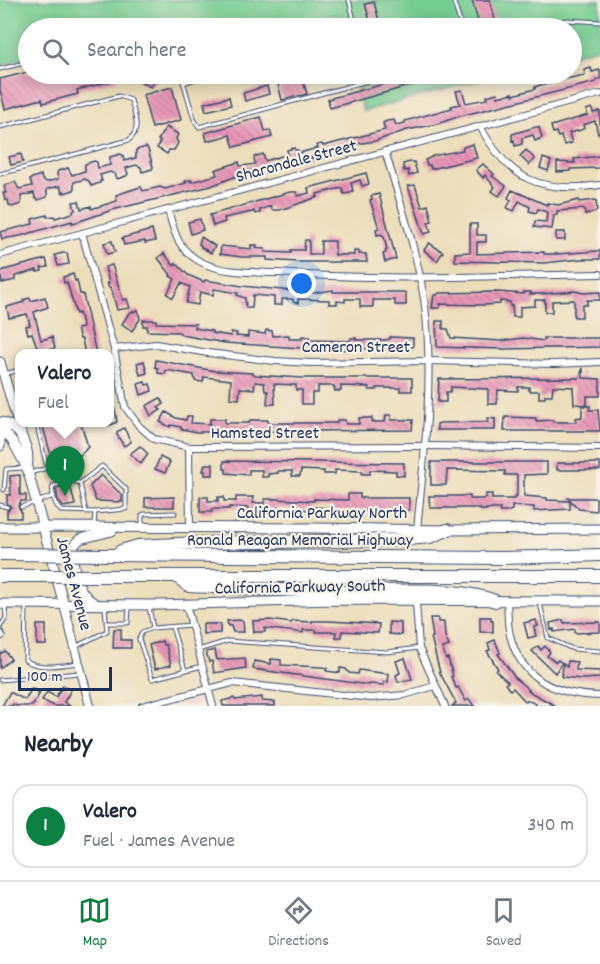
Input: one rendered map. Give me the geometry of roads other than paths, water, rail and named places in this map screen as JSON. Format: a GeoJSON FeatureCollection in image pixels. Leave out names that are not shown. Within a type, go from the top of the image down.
{"type":"FeatureCollection","features":[{"type":"Feature","properties":{"kind":"highway"},"geometry":{"type":"LineString","coordinates":[[109,555],[138,546],[222,542],[397,540],[430,537],[447,530]]}},
{"type":"Feature","properties":{"kind":"highway","name":"Ronald Reagan Memorial Highway"},"geometry":{"type":"LineString","coordinates":[[0,554],[491,558],[600,555]]}},
{"type":"Feature","properties":{"kind":"highway"},"geometry":{"type":"LineString","coordinates":[[0,576],[600,576]]}},
{"type":"Feature","properties":{"kind":"highway"},"geometry":{"type":"LineString","coordinates":[[177,577],[189,586],[315,592],[432,592],[478,595],[501,601]]}},
{"type":"Feature","properties":{"kind":"main road"},"geometry":{"type":"LineString","coordinates":[[0,362],[15,405]]}},
{"type":"Feature","properties":{"kind":"main road","name":"James Avenue"},"geometry":{"type":"LineString","coordinates":[[0,424],[12,426],[23,440],[28,471]]}},
{"type":"Feature","properties":{"kind":"main road","name":"James Avenue"},"geometry":{"type":"LineString","coordinates":[[0,424],[13,442],[28,471],[64,605]]}},
{"type":"Feature","properties":{"kind":"main road"},"geometry":{"type":"LineString","coordinates":[[21,427],[23,440]]}},
{"type":"Feature","properties":{"kind":"main road"},"geometry":{"type":"LineString","coordinates":[[0,435],[0,446]]}},
{"type":"Feature","properties":{"kind":"main road","name":"California Parkway North"},"geometry":{"type":"LineString","coordinates":[[0,527],[600,529]]}},
{"type":"Feature","properties":{"kind":"main road"},"geometry":{"type":"LineString","coordinates":[[101,605],[87,599],[81,590],[72,555],[74,545],[83,538],[123,529]]}},
{"type":"Feature","properties":{"kind":"main road","name":"California Parkway South"},"geometry":{"type":"LineString","coordinates":[[3,604],[148,605],[334,600],[416,607],[501,601],[600,602]]}},
{"type":"Feature","properties":{"kind":"street","name":"Sharondale Street"},"geometry":{"type":"LineString","coordinates":[[0,255],[600,94]]}},
{"type":"Feature","properties":{"kind":"street"},"geometry":{"type":"LineString","coordinates":[[480,126],[499,156],[525,178],[552,186],[600,185]]}},
{"type":"Feature","properties":{"kind":"street"},"geometry":{"type":"LineString","coordinates":[[385,151],[425,307],[428,361],[417,530]]}},
{"type":"Feature","properties":{"kind":"street"},"geometry":{"type":"LineString","coordinates":[[168,210],[182,248],[212,266],[242,271],[297,275],[419,277],[600,274]]}},
{"type":"Feature","properties":{"kind":"street","name":"Hamsted Street"},"geometry":{"type":"LineString","coordinates":[[82,233],[114,349],[125,407],[154,439],[189,447],[600,448]]}},
{"type":"Feature","properties":{"kind":"street","name":"Cameron Street"},"geometry":{"type":"LineString","coordinates":[[114,349],[156,344],[275,361],[341,363],[428,361],[600,363]]}},
{"type":"Feature","properties":{"kind":"street"},"geometry":{"type":"LineString","coordinates":[[189,447],[190,528]]}},
{"type":"Feature","properties":{"kind":"street"},"geometry":{"type":"LineString","coordinates":[[501,601],[510,634],[524,667],[542,682],[558,690],[600,696]]}},
{"type":"Feature","properties":{"kind":"street"},"geometry":{"type":"LineString","coordinates":[[186,603],[213,706]]}},
{"type":"Feature","properties":{"kind":"street","name":"James Avenue"},"geometry":{"type":"LineString","coordinates":[[64,605],[90,706]]}},
{"type":"Feature","properties":{"kind":"street"},"geometry":{"type":"LineString","coordinates":[[416,607],[419,648],[445,706]]}},
{"type":"Feature","properties":{"kind":"street"},"geometry":{"type":"LineString","coordinates":[[142,706],[232,683],[371,698],[404,695],[435,686]]}},
{"type":"Feature","properties":{"kind":"lane"},"geometry":{"type":"LineString","coordinates":[[349,0],[354,18]]}},
{"type":"Feature","properties":{"kind":"lane"},"geometry":{"type":"LineString","coordinates":[[453,0],[459,18]]}},
{"type":"Feature","properties":{"kind":"lane"},"geometry":{"type":"LineString","coordinates":[[582,21],[600,22]]}},
{"type":"Feature","properties":{"kind":"lane"},"geometry":{"type":"LineString","coordinates":[[0,69],[18,64]]}},
{"type":"Feature","properties":{"kind":"lane"},"geometry":{"type":"LineString","coordinates":[[184,84],[194,119],[199,127],[356,84]]}},
{"type":"Feature","properties":{"kind":"lane"},"geometry":{"type":"LineString","coordinates":[[0,128],[119,96],[131,100],[137,128],[135,135],[129,140],[0,174]]}},
{"type":"Feature","properties":{"kind":"lane"},"geometry":{"type":"LineString","coordinates":[[4,490],[6,469],[28,471],[47,468],[37,427]]}},
{"type":"Feature","properties":{"kind":"lane"},"geometry":{"type":"LineString","coordinates":[[102,466],[126,489],[126,509],[124,511],[86,512],[61,511],[57,508],[53,486],[72,481],[80,483],[102,466]]}},
{"type":"Feature","properties":{"kind":"lane"},"geometry":{"type":"LineString","coordinates":[[80,483],[86,512]]}},
{"type":"Feature","properties":{"kind":"lane"},"geometry":{"type":"LineString","coordinates":[[21,507],[54,496]]}},
{"type":"Feature","properties":{"kind":"lane"},"geometry":{"type":"LineString","coordinates":[[0,506],[7,507]]}},
{"type":"Feature","properties":{"kind":"lane"},"geometry":{"type":"LineString","coordinates":[[94,528],[95,512]]}},
{"type":"Feature","properties":{"kind":"lane"},"geometry":{"type":"LineString","coordinates":[[141,529],[144,513],[175,513]]}},
{"type":"Feature","properties":{"kind":"lane"},"geometry":{"type":"LineString","coordinates":[[539,602],[548,638],[573,649],[600,651]]}},
{"type":"Feature","properties":{"kind":"lane"},"geometry":{"type":"LineString","coordinates":[[0,639],[4,636],[0,628],[6,618],[3,604]]}},
{"type":"Feature","properties":{"kind":"lane"},"geometry":{"type":"LineString","coordinates":[[26,605],[25,660],[29,663],[52,666],[79,663]]}},
{"type":"Feature","properties":{"kind":"lane"},"geometry":{"type":"LineString","coordinates":[[75,647],[107,631],[101,605]]}},
{"type":"Feature","properties":{"kind":"lane"},"geometry":{"type":"LineString","coordinates":[[106,623],[128,623],[129,605]]}},
{"type":"Feature","properties":{"kind":"lane"},"geometry":{"type":"LineString","coordinates":[[148,605],[153,628]]}},
{"type":"Feature","properties":{"kind":"lane"},"geometry":{"type":"LineString","coordinates":[[192,625],[153,628],[142,632],[139,639],[152,679],[202,666]]}},
{"type":"Feature","properties":{"kind":"lane"},"geometry":{"type":"LineString","coordinates":[[172,627],[185,670]]}},
{"type":"Feature","properties":{"kind":"lane"},"geometry":{"type":"LineString","coordinates":[[198,650],[228,641],[387,652],[419,648]]}},
{"type":"Feature","properties":{"kind":"lane"},"geometry":{"type":"LineString","coordinates":[[0,680],[81,673]]}},
{"type":"Feature","properties":{"kind":"place","name":"Valero"},"geometry":{"type":"Point","coordinates":[65,496]}}]}
